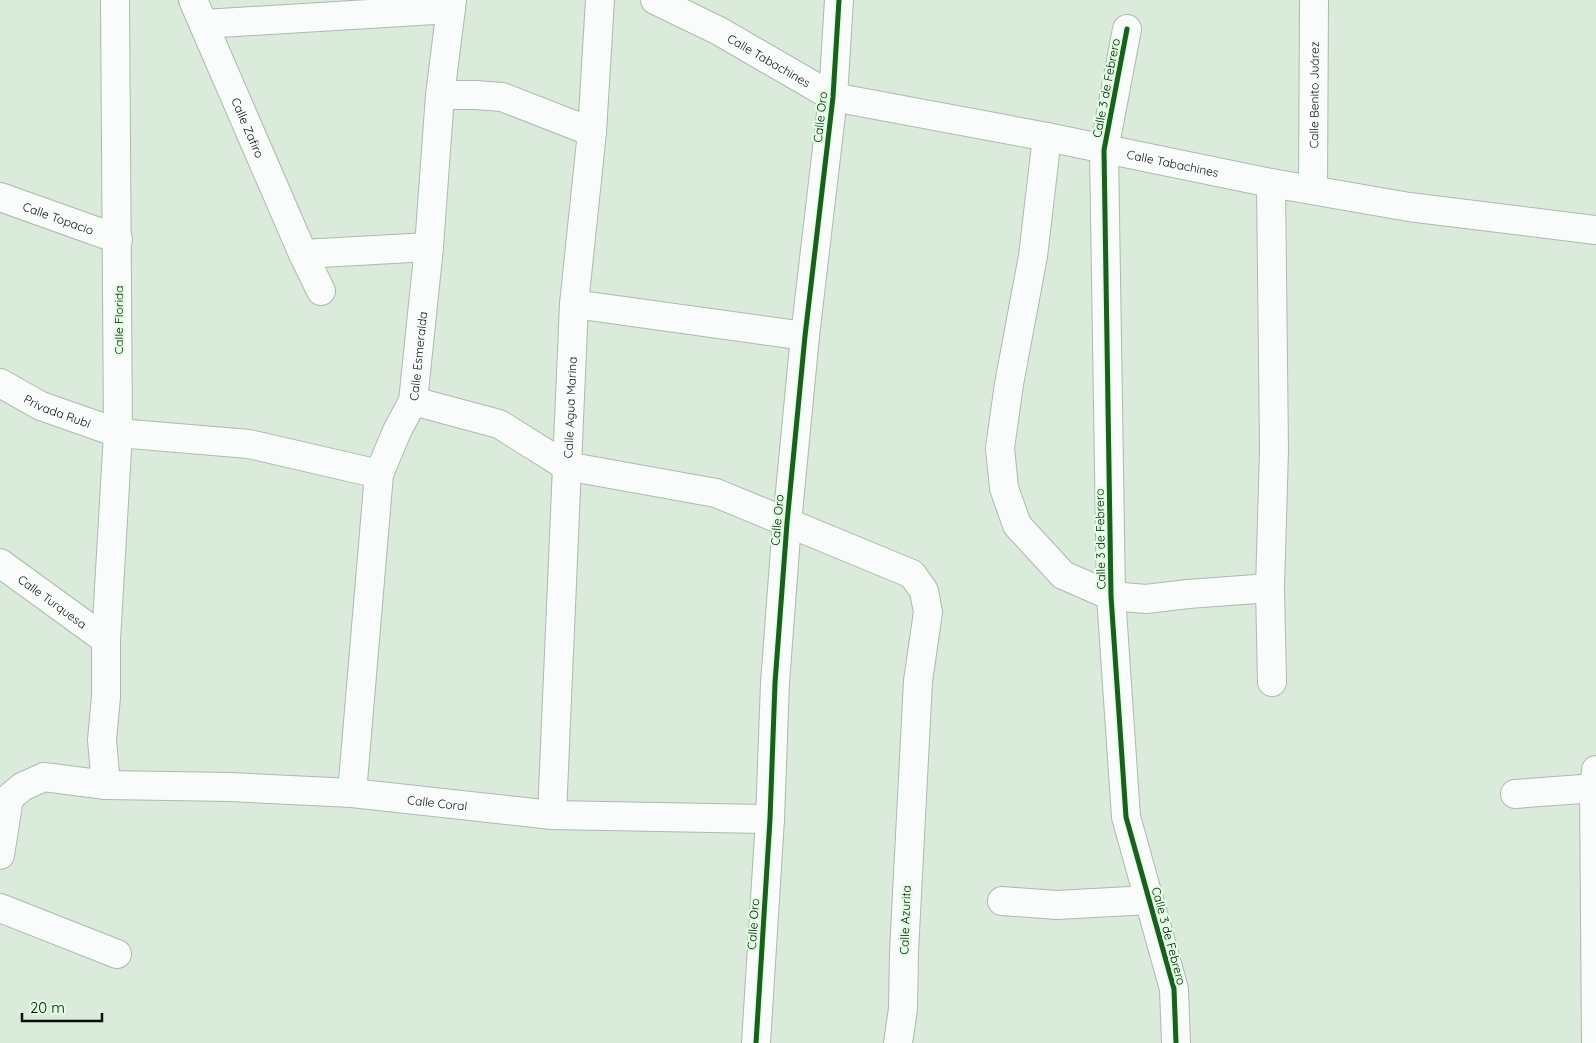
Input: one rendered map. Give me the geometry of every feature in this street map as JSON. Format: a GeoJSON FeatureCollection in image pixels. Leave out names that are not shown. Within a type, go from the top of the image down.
{"type":"FeatureCollection","features":[{"type":"Feature","properties":{"kind":"street","name":"Calle Florida"},"geometry":{"type":"LineString","coordinates":[[106,785],[102,740],[106,697],[106,640],[118,433],[115,0]]}},
{"type":"Feature","properties":{"kind":"street","name":"Calle Agua Marina"},"geometry":{"type":"LineString","coordinates":[[552,816],[574,304],[592,132],[600,0]]}},
{"type":"Feature","properties":{"kind":"street","name":"Calle Tabachines"},"geometry":{"type":"LineString","coordinates":[[655,0],[719,32],[833,97],[1047,137],[1271,183],[1409,207],[1596,230]]}},
{"type":"Feature","properties":{"kind":"street","name":"Calle Oro"},"geometry":{"type":"LineString","coordinates":[[756,1043],[770,820],[774,683],[805,336],[833,97],[839,0]]}},
{"type":"Feature","properties":{"kind":"street","name":"Calle Benito Juárez"},"geometry":{"type":"LineString","coordinates":[[1313,190],[1314,0]]}},
{"type":"Feature","properties":{"kind":"street"},"geometry":{"type":"LineString","coordinates":[[199,12],[451,5]]}},
{"type":"Feature","properties":{"kind":"street","name":"Calle Esmeralda"},"geometry":{"type":"LineString","coordinates":[[352,793],[379,474],[397,431],[413,401],[429,247],[440,95],[451,5]]}},
{"type":"Feature","properties":{"kind":"street","name":"Calle Zafiro"},"geometry":{"type":"LineString","coordinates":[[199,12],[303,254],[321,291]]}},
{"type":"Feature","properties":{"kind":"street","name":"Calle 3 de Febrero"},"geometry":{"type":"LineString","coordinates":[[1127,29],[1104,150],[1111,596],[1126,817],[1174,989],[1176,1043]]}},
{"type":"Feature","properties":{"kind":"street"},"geometry":{"type":"LineString","coordinates":[[440,95],[476,94],[502,97],[592,132]]}},
{"type":"Feature","properties":{"kind":"street"},"geometry":{"type":"LineString","coordinates":[[1047,137],[1033,256],[1009,384],[1000,448],[1004,488],[1017,525],[1063,574],[1111,596],[1146,599],[1270,588]]}},
{"type":"Feature","properties":{"kind":"street"},"geometry":{"type":"LineString","coordinates":[[1271,183],[1274,450],[1270,588],[1272,682]]}},
{"type":"Feature","properties":{"kind":"street","name":"Calle Topacio"},"geometry":{"type":"LineString","coordinates":[[0,197],[118,239]]}},
{"type":"Feature","properties":{"kind":"street"},"geometry":{"type":"LineString","coordinates":[[303,254],[429,247]]}},
{"type":"Feature","properties":{"kind":"street"},"geometry":{"type":"LineString","coordinates":[[574,304],[805,336]]}},
{"type":"Feature","properties":{"kind":"street","name":"Privada Rubí"},"geometry":{"type":"LineString","coordinates":[[0,383],[41,406],[118,433],[249,444],[379,474]]}},
{"type":"Feature","properties":{"kind":"street"},"geometry":{"type":"LineString","coordinates":[[413,401],[499,424],[566,466]]}},
{"type":"Feature","properties":{"kind":"street","name":"Calle Azurita"},"geometry":{"type":"LineString","coordinates":[[566,466],[716,493],[912,574],[924,591],[928,612],[918,681],[904,952],[903,1010],[898,1043]]}},
{"type":"Feature","properties":{"kind":"street","name":"Calle Turquesa"},"geometry":{"type":"LineString","coordinates":[[0,563],[106,640]]}},
{"type":"Feature","properties":{"kind":"street","name":"Calle Coral"},"geometry":{"type":"LineString","coordinates":[[1,839],[9,798],[22,787],[44,777],[106,785],[230,787],[352,793],[552,816],[770,820]]}},
{"type":"Feature","properties":{"kind":"street"},"geometry":{"type":"LineString","coordinates":[[1515,794],[1595,782],[1596,1043]]}},
{"type":"Feature","properties":{"kind":"street"},"geometry":{"type":"LineString","coordinates":[[1002,901],[1057,905],[1150,900]]}},
{"type":"Feature","properties":{"kind":"street"},"geometry":{"type":"LineString","coordinates":[[0,908],[116,954]]}},
{"type":"Feature","properties":{"kind":"cycle path"},"geometry":{"type":"LineString","coordinates":[[756,1043],[770,819],[775,683],[787,523],[805,336],[833,97],[839,0]]}},
{"type":"Feature","properties":{"kind":"cycle path"},"geometry":{"type":"LineString","coordinates":[[1127,29],[1104,150],[1111,596],[1126,817],[1174,989],[1176,1043]]}}]}
